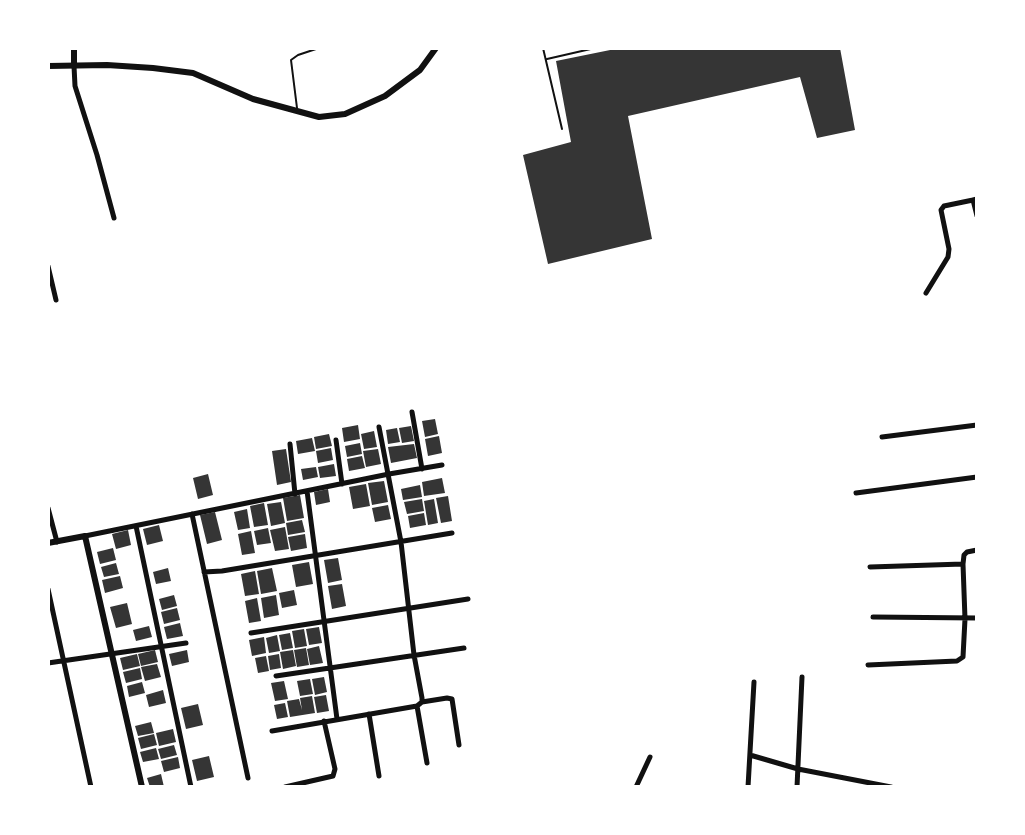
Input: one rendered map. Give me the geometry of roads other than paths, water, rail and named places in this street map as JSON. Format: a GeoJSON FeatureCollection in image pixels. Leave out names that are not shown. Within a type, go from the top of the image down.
{"type":"FeatureCollection","features":[{"type":"Feature","properties":{"kind":"main road"},"geometry":{"type":"LineString","coordinates":[[74,48],[74,66]]}},
{"type":"Feature","properties":{"kind":"main road"},"geometry":{"type":"LineString","coordinates":[[48,66],[107,65],[193,73],[253,99],[319,117],[345,114],[385,96],[420,70],[436,48]]}},
{"type":"Feature","properties":{"kind":"main road"},"geometry":{"type":"LineString","coordinates":[[48,543],[85,536],[142,787]]}},
{"type":"Feature","properties":{"kind":"street"},"geometry":{"type":"LineString","coordinates":[[74,66],[75,86],[114,218]]}},
{"type":"Feature","properties":{"kind":"street"},"geometry":{"type":"LineString","coordinates":[[926,293],[948,257],[941,210],[944,206],[975,199],[977,216]]}},
{"type":"Feature","properties":{"kind":"street"},"geometry":{"type":"LineString","coordinates":[[48,266],[56,300]]}},
{"type":"Feature","properties":{"kind":"street"},"geometry":{"type":"LineString","coordinates":[[412,412],[422,469]]}},
{"type":"Feature","properties":{"kind":"street"},"geometry":{"type":"LineString","coordinates":[[882,437],[977,425]]}},
{"type":"Feature","properties":{"kind":"street"},"geometry":{"type":"LineString","coordinates":[[379,427],[401,542],[427,763]]}},
{"type":"Feature","properties":{"kind":"street"},"geometry":{"type":"LineString","coordinates":[[336,440],[342,484]]}},
{"type":"Feature","properties":{"kind":"street"},"geometry":{"type":"LineString","coordinates":[[290,444],[295,494]]}},
{"type":"Feature","properties":{"kind":"street"},"geometry":{"type":"LineString","coordinates":[[85,536],[442,465]]}},
{"type":"Feature","properties":{"kind":"street"},"geometry":{"type":"LineString","coordinates":[[856,493],[977,477]]}},
{"type":"Feature","properties":{"kind":"street"},"geometry":{"type":"LineString","coordinates":[[307,491],[337,719]]}},
{"type":"Feature","properties":{"kind":"street"},"geometry":{"type":"LineString","coordinates":[[48,508],[57,542]]}},
{"type":"Feature","properties":{"kind":"street"},"geometry":{"type":"LineString","coordinates":[[192,514],[248,778]]}},
{"type":"Feature","properties":{"kind":"street"},"geometry":{"type":"LineString","coordinates":[[136,526],[191,787]]}},
{"type":"Feature","properties":{"kind":"street"},"geometry":{"type":"LineString","coordinates":[[204,572],[452,533]]}},
{"type":"Feature","properties":{"kind":"street"},"geometry":{"type":"LineString","coordinates":[[868,665],[957,661],[963,657],[964,555],[977,550]]}},
{"type":"Feature","properties":{"kind":"street"},"geometry":{"type":"LineString","coordinates":[[870,567],[963,564]]}},
{"type":"Feature","properties":{"kind":"street"},"geometry":{"type":"LineString","coordinates":[[48,589],[91,787]]}},
{"type":"Feature","properties":{"kind":"street"},"geometry":{"type":"LineString","coordinates":[[251,633],[468,599]]}},
{"type":"Feature","properties":{"kind":"street"},"geometry":{"type":"LineString","coordinates":[[873,617],[977,618]]}},
{"type":"Feature","properties":{"kind":"street"},"geometry":{"type":"LineString","coordinates":[[48,663],[186,643]]}},
{"type":"Feature","properties":{"kind":"street"},"geometry":{"type":"LineString","coordinates":[[276,676],[464,648]]}},
{"type":"Feature","properties":{"kind":"street"},"geometry":{"type":"LineString","coordinates":[[797,787],[802,677]]}},
{"type":"Feature","properties":{"kind":"street"},"geometry":{"type":"LineString","coordinates":[[748,787],[754,682]]}},
{"type":"Feature","properties":{"kind":"street"},"geometry":{"type":"LineString","coordinates":[[272,731],[447,698],[452,699],[459,745]]}},
{"type":"Feature","properties":{"kind":"street"},"geometry":{"type":"LineString","coordinates":[[369,714],[379,776]]}},
{"type":"Feature","properties":{"kind":"street"},"geometry":{"type":"LineString","coordinates":[[285,787],[333,776],[335,769],[324,721]]}},
{"type":"Feature","properties":{"kind":"street"},"geometry":{"type":"LineString","coordinates":[[750,755],[853,783],[891,787]]}},
{"type":"Feature","properties":{"kind":"street"},"geometry":{"type":"LineString","coordinates":[[636,787],[650,757]]}},
{"type":"Feature","properties":{"kind":"lane"},"geometry":{"type":"LineString","coordinates":[[297,112],[291,60],[319,48]]}},
{"type":"Feature","properties":{"kind":"lane"},"geometry":{"type":"LineString","coordinates":[[543,48],[562,129]]}},
{"type":"Feature","properties":{"kind":"lane"},"geometry":{"type":"LineString","coordinates":[[545,59],[595,48]]}}]}
